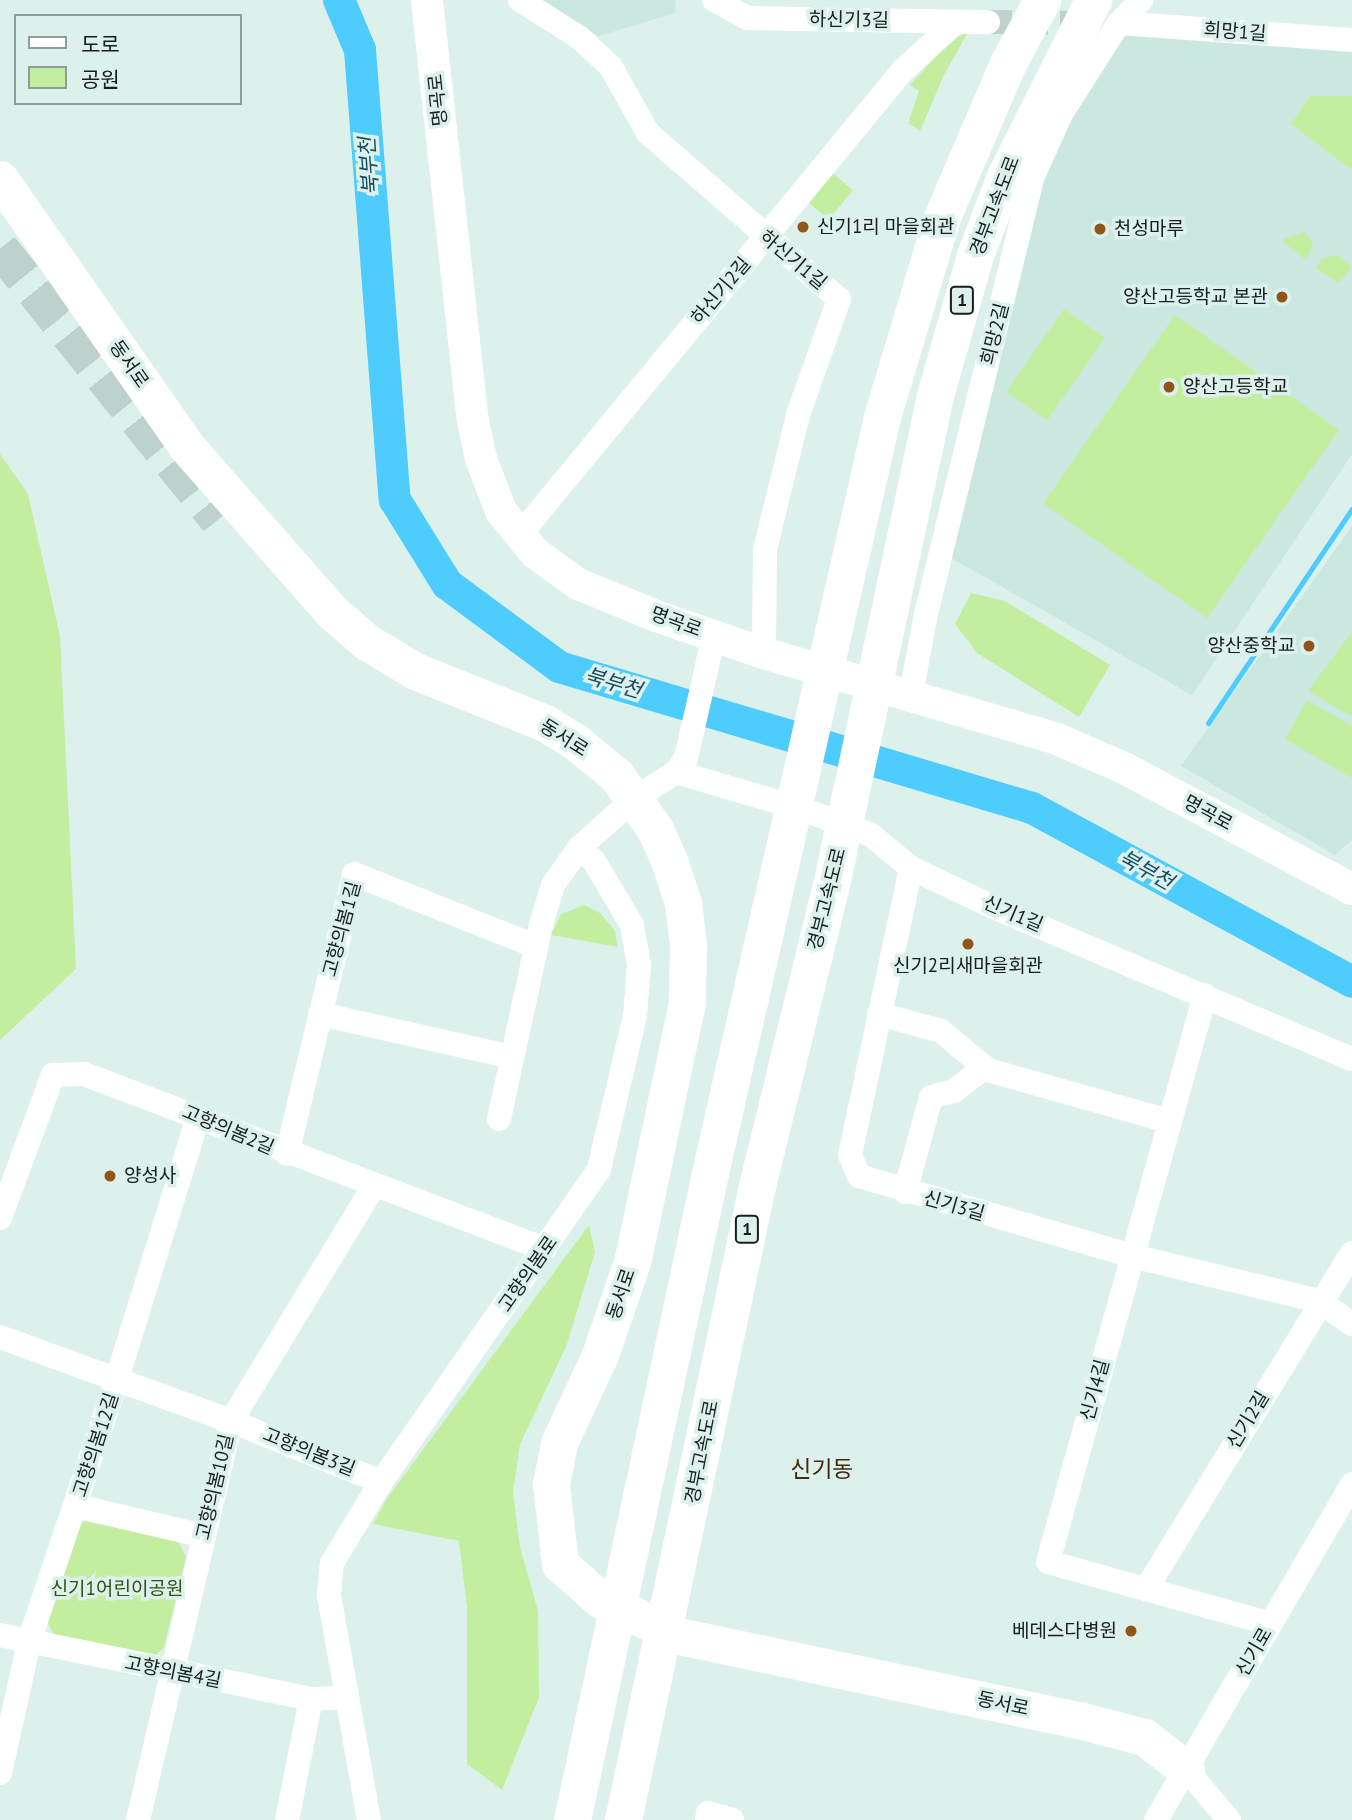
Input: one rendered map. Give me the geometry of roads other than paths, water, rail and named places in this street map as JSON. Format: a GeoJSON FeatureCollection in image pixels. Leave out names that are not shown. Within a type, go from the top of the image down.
{"type":"FeatureCollection","features":[{"type":"Feature","properties":{"kind":"highway"},"geometry":{"type":"LineString","coordinates":[[572,1820],[710,1173],[842,607],[882,417],[927,261],[968,150],[1042,0]]}},
{"type":"Feature","properties":{"kind":"highway","name":"경부고속도로"},"geometry":{"type":"LineString","coordinates":[[623,1820],[757,1186],[831,885],[934,399],[975,255],[1040,98],[1106,12]]}},
{"type":"Feature","properties":{"kind":"highway","name":"동서로"},"geometry":{"type":"LineString","coordinates":[[0,179],[187,447],[332,612],[368,642],[415,671],[545,723],[608,783],[644,831],[683,903],[687,1002],[633,1259],[600,1355],[559,1443],[551,1484],[560,1564],[601,1600],[679,1636],[1079,1720],[1144,1737],[1186,1769]]}},
{"type":"Feature","properties":{"kind":"highway","name":"동서로"},"geometry":{"type":"LineString","coordinates":[[218,520],[311,622],[369,665],[465,717],[531,739],[608,783]]}},
{"type":"Feature","properties":{"kind":"main road","name":"명곡로"},"geometry":{"type":"LineString","coordinates":[[427,0],[473,421],[491,488],[519,536],[554,568],[578,584],[714,636],[1057,739],[1116,764],[1352,889]]}},
{"type":"Feature","properties":{"kind":"street","name":"하신기1길"},"geometry":{"type":"LineString","coordinates":[[520,0],[580,38],[611,67],[648,133],[839,299],[798,415],[765,549],[764,653]]}},
{"type":"Feature","properties":{"kind":"street","name":"하신기3길"},"geometry":{"type":"LineString","coordinates":[[714,0],[748,18],[988,22]]}},
{"type":"Feature","properties":{"kind":"street","name":"희망2길"},"geometry":{"type":"LineString","coordinates":[[911,695],[926,614],[1033,176],[1106,12],[1140,0]]}},
{"type":"Feature","properties":{"kind":"street","name":"희망1길"},"geometry":{"type":"LineString","coordinates":[[1106,12],[1352,40]]}},
{"type":"Feature","properties":{"kind":"street","name":"하신기2길"},"geometry":{"type":"LineString","coordinates":[[519,536],[902,70],[956,22]]}},
{"type":"Feature","properties":{"kind":"street"},"geometry":{"type":"LineString","coordinates":[[499,1119],[536,946],[553,885],[579,848],[635,798],[681,765],[714,636]]}},
{"type":"Feature","properties":{"kind":"street","name":"신기1길"},"geometry":{"type":"LineString","coordinates":[[681,765],[871,835],[911,868],[1352,1059]]}},
{"type":"Feature","properties":{"kind":"street","name":"고향의봄로"},"geometry":{"type":"LineString","coordinates":[[369,1820],[329,1575],[338,1549],[381,1482],[599,1169],[635,1016],[638,977],[632,925],[594,861],[579,848]]}},
{"type":"Feature","properties":{"kind":"street","name":"신기3길"},"geometry":{"type":"LineString","coordinates":[[911,868],[850,1155],[859,1176],[905,1192],[1132,1255],[1320,1301],[1352,1324]]}},
{"type":"Feature","properties":{"kind":"street","name":"고향의봄1길"},"geometry":{"type":"LineString","coordinates":[[287,1154],[354,874],[536,946]]}},
{"type":"Feature","properties":{"kind":"street","name":"신기4길"},"geometry":{"type":"LineString","coordinates":[[1205,995],[1048,1562],[1271,1624]]}},
{"type":"Feature","properties":{"kind":"street"},"geometry":{"type":"LineString","coordinates":[[320,1014],[512,1057]]}},
{"type":"Feature","properties":{"kind":"street"},"geometry":{"type":"LineString","coordinates":[[879,1014],[941,1031],[985,1067],[1168,1121]]}},
{"type":"Feature","properties":{"kind":"street"},"geometry":{"type":"LineString","coordinates":[[905,1192],[931,1097],[954,1091],[985,1067]]}},
{"type":"Feature","properties":{"kind":"street","name":"고향의봄2길"},"geometry":{"type":"LineString","coordinates":[[0,1218],[52,1075],[84,1074],[287,1154],[545,1249]]}},
{"type":"Feature","properties":{"kind":"street","name":"고향의봄12길"},"geometry":{"type":"LineString","coordinates":[[0,1773],[29,1642],[117,1380],[198,1118]]}},
{"type":"Feature","properties":{"kind":"street","name":"고향의봄10길"},"geometry":{"type":"LineString","coordinates":[[138,1820],[170,1673],[231,1421],[374,1186]]}},
{"type":"Feature","properties":{"kind":"street","name":"신기2길"},"geometry":{"type":"LineString","coordinates":[[1146,1589],[1320,1301],[1352,1253]]}},
{"type":"Feature","properties":{"kind":"street","name":"고향의봄3길"},"geometry":{"type":"LineString","coordinates":[[0,1337],[231,1421],[381,1482]]}},
{"type":"Feature","properties":{"kind":"street","name":"신기로"},"geometry":{"type":"LineString","coordinates":[[1156,1820],[1352,1484]]}},
{"type":"Feature","properties":{"kind":"street"},"geometry":{"type":"LineString","coordinates":[[76,1506],[204,1536]]}},
{"type":"Feature","properties":{"kind":"street","name":"고향의봄4길"},"geometry":{"type":"LineString","coordinates":[[0,1635],[170,1673],[311,1699],[347,1697]]}},
{"type":"Feature","properties":{"kind":"street"},"geometry":{"type":"LineString","coordinates":[[287,1820],[311,1699]]}},
{"type":"Feature","properties":{"kind":"street"},"geometry":{"type":"LineString","coordinates":[[1186,1769],[1229,1820]]}},
{"type":"Feature","properties":{"kind":"street"},"geometry":{"type":"LineString","coordinates":[[707,1820],[708,1813],[732,1820]]}},
{"type":"Feature","properties":{"kind":"waterway","name":"북부천"},"geometry":{"type":"LineString","coordinates":[[339,0],[360,50],[395,500],[447,584],[559,667],[1032,808],[1352,982]]}},
{"type":"Feature","properties":{"kind":"waterway"},"geometry":{"type":"LineString","coordinates":[[1208,723],[1352,509]]}},
{"type":"Feature","properties":{"kind":"tunnel"},"geometry":{"type":"LineString","coordinates":[[988,22],[1094,23]]}},
{"type":"Feature","properties":{"kind":"tunnel"},"geometry":{"type":"LineString","coordinates":[[0,248],[218,519]]}},
{"type":"Feature","properties":{"kind":"place","name":"신기1리 마을회관"},"geometry":{"type":"Point","coordinates":[803,227]}},
{"type":"Feature","properties":{"kind":"place","name":"천성마루"},"geometry":{"type":"Point","coordinates":[1100,229]}},
{"type":"Feature","properties":{"kind":"place","name":"양산고등학교 본관"},"geometry":{"type":"Point","coordinates":[1282,297]}},
{"type":"Feature","properties":{"kind":"place","name":"양산고등학교"},"geometry":{"type":"Point","coordinates":[1169,387]}},
{"type":"Feature","properties":{"kind":"place","name":"양산중학교"},"geometry":{"type":"Point","coordinates":[1309,646]}},
{"type":"Feature","properties":{"kind":"place","name":"신기2리새마을회관"},"geometry":{"type":"Point","coordinates":[968,944]}},
{"type":"Feature","properties":{"kind":"place","name":"양성사"},"geometry":{"type":"Point","coordinates":[110,1176]}},
{"type":"Feature","properties":{"kind":"place","name":"베데스다병원"},"geometry":{"type":"Point","coordinates":[1131,1631]}},
{"type":"Feature","properties":{"kind":"district","name":"신기동"},"geometry":{"type":"Point","coordinates":[822,1469]}},
{"type":"Feature","properties":{"kind":"park label","name":"신기1어린이공원"},"geometry":{"type":"Point","coordinates":[117,1589]}}]}
